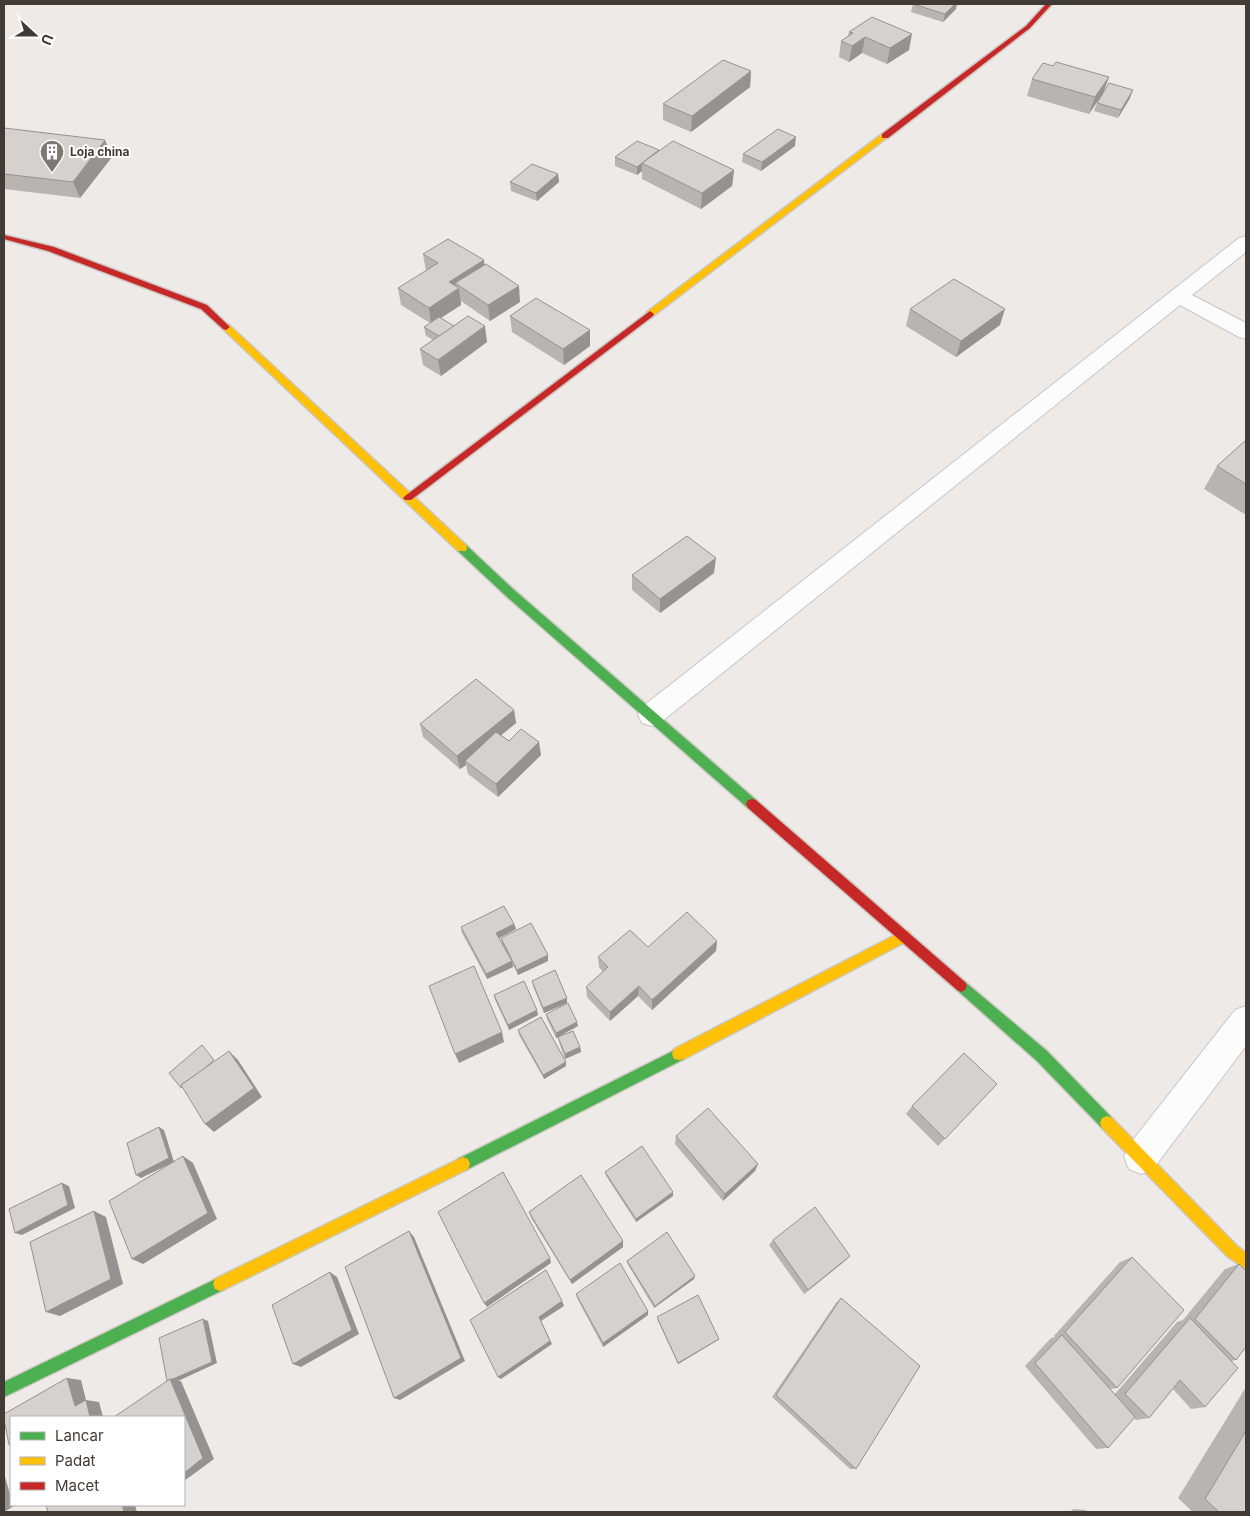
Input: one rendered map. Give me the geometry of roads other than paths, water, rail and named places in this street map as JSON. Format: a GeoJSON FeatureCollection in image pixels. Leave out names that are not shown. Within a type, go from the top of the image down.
{"type":"FeatureCollection","features":[{"type":"Feature","properties":{"kind":"street"},"geometry":{"type":"LineString","coordinates":[[408,498],[1028,27],[1049,4]]}},
{"type":"Feature","properties":{"kind":"street"},"geometry":{"type":"LineString","coordinates":[[4,237],[51,249],[204,307],[509,592],[1042,1056],[1232,1251],[1246,1262]]}},
{"type":"Feature","properties":{"kind":"street"},"geometry":{"type":"LineString","coordinates":[[650,715],[1246,242]]}},
{"type":"Feature","properties":{"kind":"street"},"geometry":{"type":"LineString","coordinates":[[1178,296],[1246,332]]}},
{"type":"Feature","properties":{"kind":"street"},"geometry":{"type":"LineString","coordinates":[[4,1390],[526,1133],[905,936]]}},
{"type":"Feature","properties":{"kind":"street"},"geometry":{"type":"LineString","coordinates":[[1141,1158],[1246,1020]]}},
{"type":"Feature","properties":{"kind":"place","name":"Loja china"},"geometry":{"type":"Point","coordinates":[52,173]}}]}
